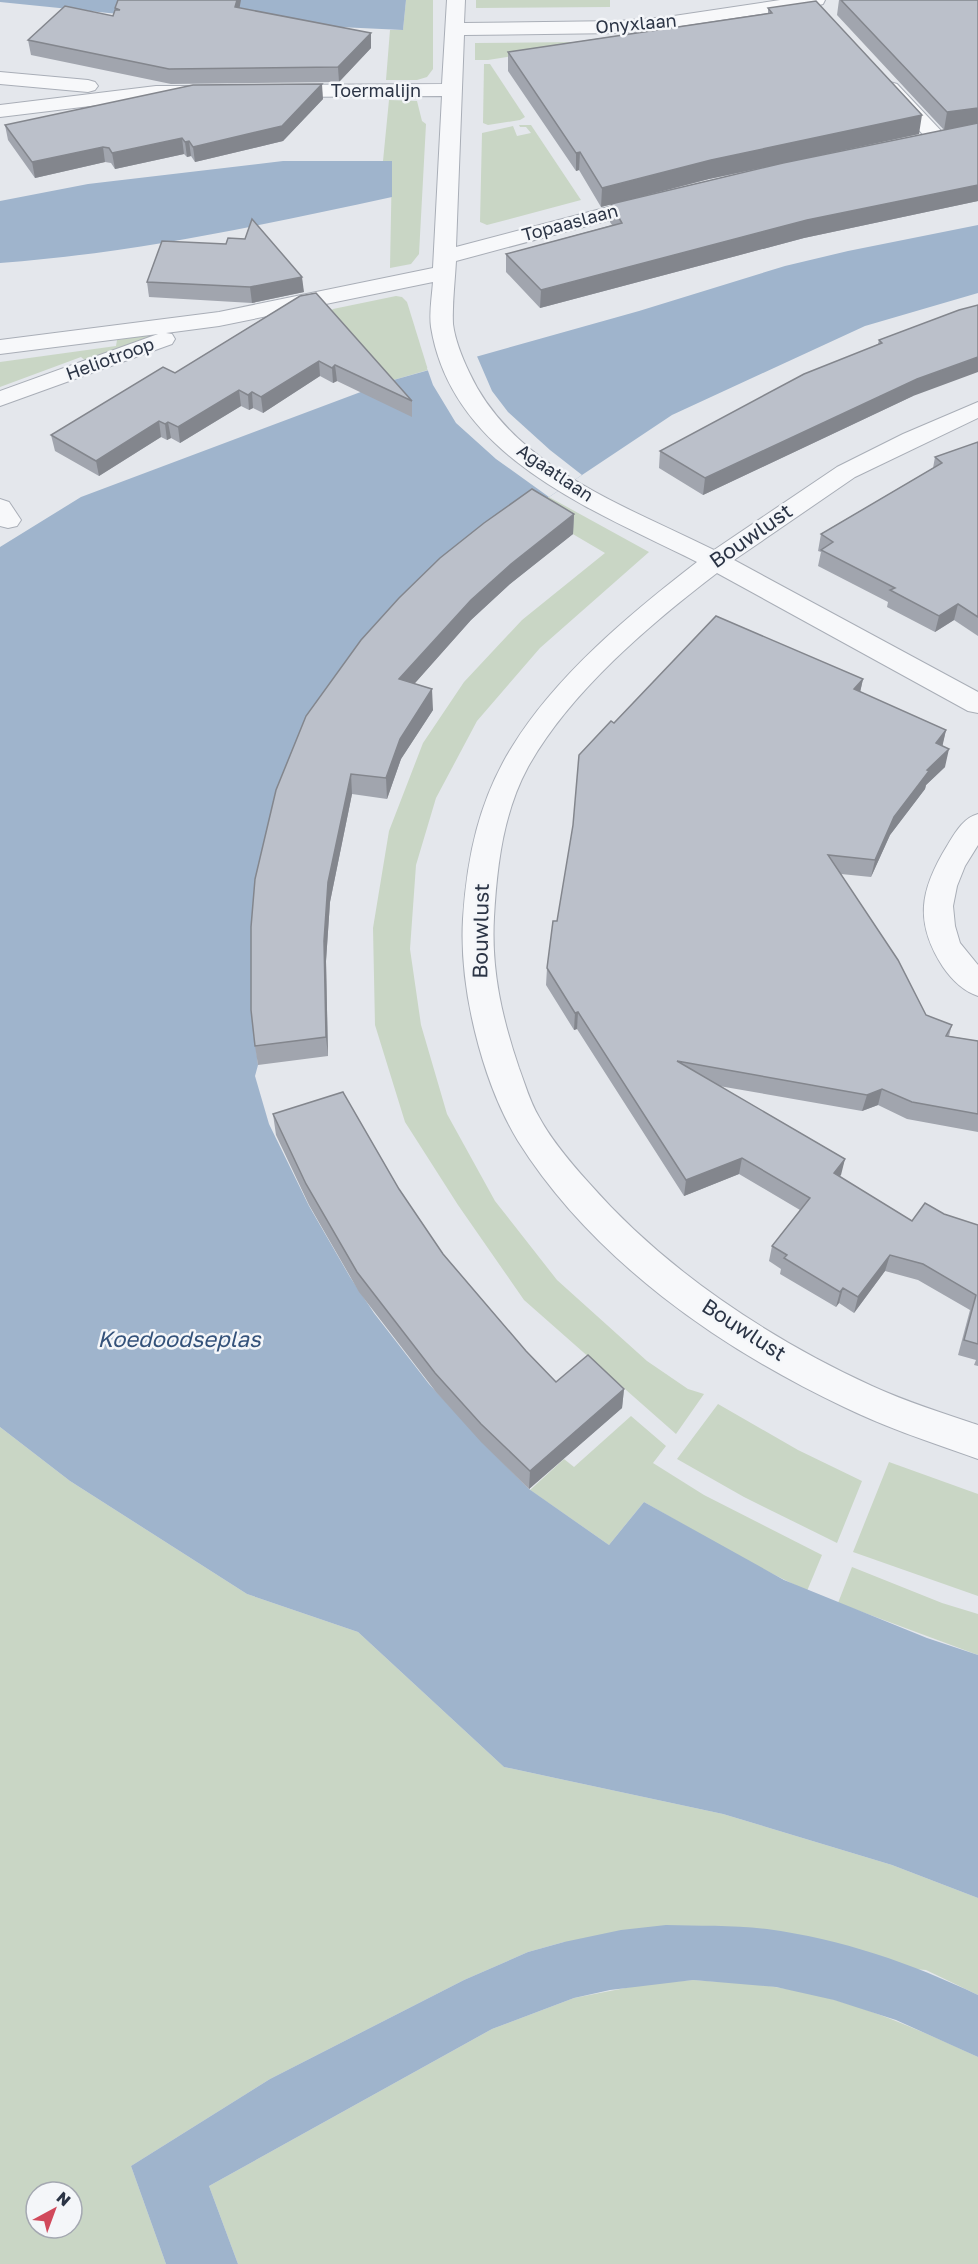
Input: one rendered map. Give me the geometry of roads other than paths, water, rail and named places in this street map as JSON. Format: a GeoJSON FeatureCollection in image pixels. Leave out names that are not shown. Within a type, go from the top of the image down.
{"type":"FeatureCollection","features":[{"type":"Feature","properties":{"kind":"street","name":"Agaatlaan"},"geometry":{"type":"LineString","coordinates":[[456,0],[442,325],[446,344],[462,384],[477,409],[520,452],[567,486],[714,561],[978,704]]}},
{"type":"Feature","properties":{"kind":"street","name":"Onyxlaan"},"geometry":{"type":"LineString","coordinates":[[455,29],[619,27],[815,4]]}},
{"type":"Feature","properties":{"kind":"street"},"geometry":{"type":"LineString","coordinates":[[877,74],[947,138],[914,143]]}},
{"type":"Feature","properties":{"kind":"street"},"geometry":{"type":"LineString","coordinates":[[0,78],[156,92],[227,92]]}},
{"type":"Feature","properties":{"kind":"street","name":"Toermalijn"},"geometry":{"type":"LineString","coordinates":[[262,91],[452,90]]}},
{"type":"Feature","properties":{"kind":"street"},"geometry":{"type":"LineString","coordinates":[[0,111],[156,92]]}},
{"type":"Feature","properties":{"kind":"street","name":"Topaaslaan"},"geometry":{"type":"LineString","coordinates":[[444,265],[677,195]]}},
{"type":"Feature","properties":{"kind":"street","name":"Heliotroop"},"geometry":{"type":"LineString","coordinates":[[0,346],[219,319],[444,265]]}},
{"type":"Feature","properties":{"kind":"street","name":"Heliotroop"},"geometry":{"type":"LineString","coordinates":[[0,399],[219,319]]}},
{"type":"Feature","properties":{"kind":"street","name":"Bouwlust"},"geometry":{"type":"LineString","coordinates":[[978,409],[921,434],[841,475],[714,561],[664,602],[569,691],[523,751],[504,787],[488,831],[478,921],[479,983],[492,1038],[518,1108],[531,1133],[600,1220],[679,1287],[729,1323],[784,1358],[844,1390],[978,1442]]}},
{"type":"Feature","properties":{"kind":"street"},"geometry":{"type":"LineString","coordinates":[[978,824],[961,845],[947,870],[938,902],[938,921],[945,947],[958,965],[978,984]]}},
{"type":"Feature","properties":{"kind":"water"},"geometry":{"type":"Polygon","coordinates":[[[0,0],[406,0],[403,30],[168,19],[0,2],[0,0]]]}},
{"type":"Feature","properties":{"kind":"water"},"geometry":{"type":"Polygon","coordinates":[[[283,161],[392,161],[392,197],[246,228],[148,245],[0,263],[0,201],[88,184],[283,161]]]}},
{"type":"Feature","properties":{"kind":"water","name":"Koedoodseplas"},"geometry":{"type":"Polygon","coordinates":[[[978,225],[978,293],[865,326],[672,415],[484,543],[441,579],[254,1029],[258,1065],[255,1076],[269,1124],[309,1206],[350,1277],[374,1313],[429,1384],[529,1489],[609,1545],[644,1502],[784,1580],[927,1638],[978,1655],[978,1898],[892,1865],[723,1814],[504,1767],[358,1632],[247,1594],[70,1481],[0,1427],[0,547],[81,497],[390,381],[639,311],[785,266],[978,225]]]}},
{"type":"Feature","properties":{"kind":"water"},"geometry":{"type":"Polygon","coordinates":[[[666,1925],[742,1927],[795,1933],[875,1954],[953,1983],[978,1995],[978,2057],[896,2020],[834,2000],[776,1987],[693,1980],[610,1990],[574,1998],[492,2029],[209,2186],[238,2264],[166,2264],[131,2166],[270,2079],[464,1980],[528,1952],[564,1942],[621,1930],[666,1925]]]}}]}
